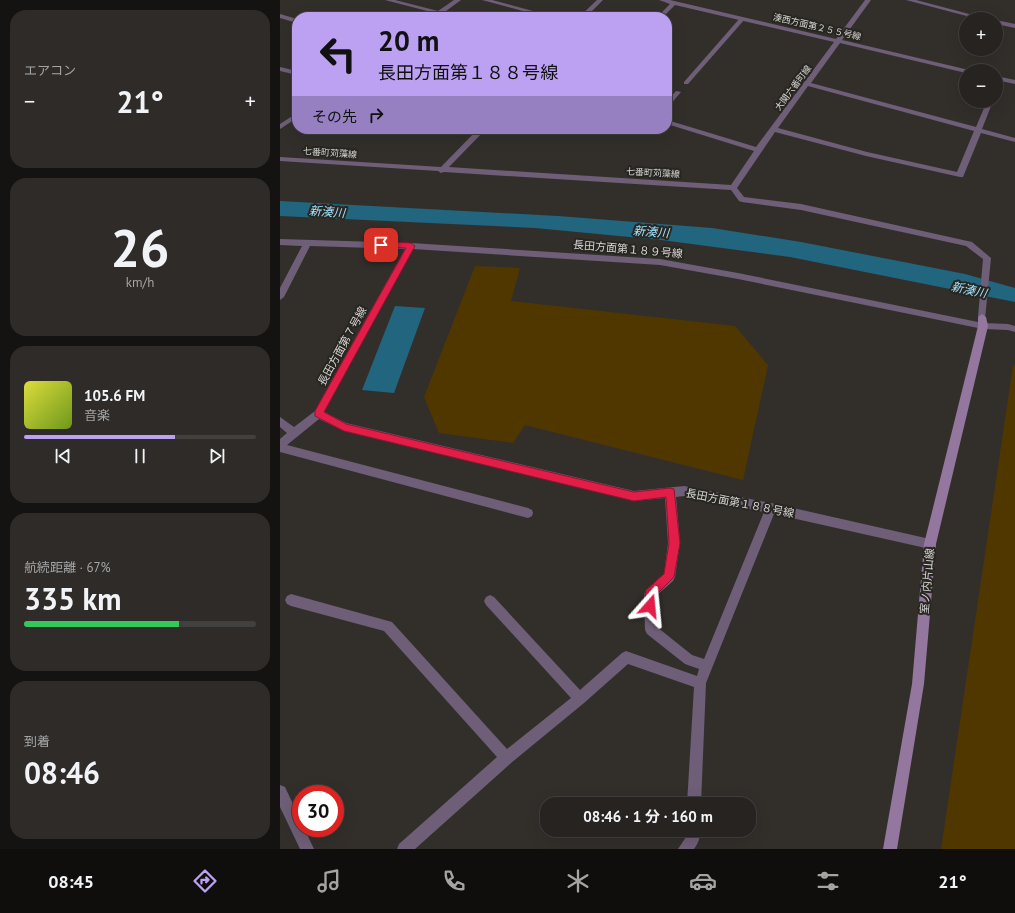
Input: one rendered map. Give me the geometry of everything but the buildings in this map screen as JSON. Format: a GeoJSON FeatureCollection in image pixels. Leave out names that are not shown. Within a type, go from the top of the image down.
{"type":"FeatureCollection","features":[{"type":"Feature","properties":{"kind":"street"},"geometry":{"type":"LineString","coordinates":[[388,0],[427,12]]}},
{"type":"Feature","properties":{"kind":"street"},"geometry":{"type":"LineString","coordinates":[[441,12],[458,0]]}},
{"type":"Feature","properties":{"kind":"street"},"geometry":{"type":"LineString","coordinates":[[485,0],[532,12]]}},
{"type":"Feature","properties":{"kind":"street"},"geometry":{"type":"LineString","coordinates":[[587,12],[600,0]]}},
{"type":"Feature","properties":{"kind":"street","name":"湊西方面第２５５号線"},"geometry":{"type":"LineString","coordinates":[[662,0],[959,69]]}},
{"type":"Feature","properties":{"kind":"street"},"geometry":{"type":"LineString","coordinates":[[909,0],[959,12]]}},
{"type":"Feature","properties":{"kind":"street","name":"大関六番町線"},"geometry":{"type":"LineString","coordinates":[[733,188],[758,150],[839,42],[865,1]]}},
{"type":"Feature","properties":{"kind":"street"},"geometry":{"type":"LineString","coordinates":[[665,12],[674,3]]}},
{"type":"Feature","properties":{"kind":"street"},"geometry":{"type":"LineString","coordinates":[[280,16],[292,20]]}},
{"type":"Feature","properties":{"kind":"street"},"geometry":{"type":"LineString","coordinates":[[686,84],[742,19]]}},
{"type":"Feature","properties":{"kind":"street"},"geometry":{"type":"LineString","coordinates":[[1003,23],[1015,26]]}},
{"type":"Feature","properties":{"kind":"street"},"geometry":{"type":"LineString","coordinates":[[280,69],[292,72]]}},
{"type":"Feature","properties":{"kind":"street"},"geometry":{"type":"LineString","coordinates":[[1003,79],[1015,82]]}},
{"type":"Feature","properties":{"kind":"street"},"geometry":{"type":"LineString","coordinates":[[807,84],[1015,140]]}},
{"type":"Feature","properties":{"kind":"street"},"geometry":{"type":"LineString","coordinates":[[672,99],[678,92]]}},
{"type":"Feature","properties":{"kind":"street"},"geometry":{"type":"LineString","coordinates":[[774,129],[866,154],[960,175],[987,108]]}},
{"type":"Feature","properties":{"kind":"street"},"geometry":{"type":"LineString","coordinates":[[280,127],[292,119]]}},
{"type":"Feature","properties":{"kind":"street"},"geometry":{"type":"LineString","coordinates":[[672,124],[758,150]]}},
{"type":"Feature","properties":{"kind":"street"},"geometry":{"type":"LineString","coordinates":[[441,171],[477,134]]}},
{"type":"Feature","properties":{"kind":"street","name":"七番町苅藻線"},"geometry":{"type":"LineString","coordinates":[[280,159],[441,171],[733,188]]}},
{"type":"Feature","properties":{"kind":"street"},"geometry":{"type":"LineString","coordinates":[[733,188],[742,199],[801,207],[969,244],[987,258],[983,322]]}},
{"type":"Feature","properties":{"kind":"street","name":"長田方面第１８９号線"},"geometry":{"type":"LineString","coordinates":[[280,242],[411,246],[660,262],[1015,329]]}},
{"type":"Feature","properties":{"kind":"street"},"geometry":{"type":"LineString","coordinates":[[280,297],[307,243]]}},
{"type":"Feature","properties":{"kind":"street","name":"長田方面第７号線"},"geometry":{"type":"LineString","coordinates":[[280,445],[318,414],[411,246]]}},
{"type":"Feature","properties":{"kind":"street","name":"室ノ内片山線"},"geometry":{"type":"LineString","coordinates":[[890,849],[918,684],[930,544],[983,322]]}},
{"type":"Feature","properties":{"kind":"street","name":"長田方面第１８８号線"},"geometry":{"type":"LineString","coordinates":[[318,414],[344,427],[634,496],[684,491],[771,508],[930,544]]}},
{"type":"Feature","properties":{"kind":"street"},"geometry":{"type":"LineString","coordinates":[[280,421],[295,434]]}},
{"type":"Feature","properties":{"kind":"street"},"geometry":{"type":"LineString","coordinates":[[280,448],[528,513]]}},
{"type":"Feature","properties":{"kind":"street"},"geometry":{"type":"LineString","coordinates":[[670,492],[674,543],[669,577],[650,594],[650,630],[689,660],[708,666]]}},
{"type":"Feature","properties":{"kind":"street"},"geometry":{"type":"LineString","coordinates":[[694,797],[700,683],[771,508]]}},
{"type":"Feature","properties":{"kind":"street"},"geometry":{"type":"LineString","coordinates":[[291,600],[388,626],[506,758]]}},
{"type":"Feature","properties":{"kind":"street"},"geometry":{"type":"LineString","coordinates":[[490,602],[580,699]]}},
{"type":"Feature","properties":{"kind":"street"},"geometry":{"type":"LineString","coordinates":[[404,849],[506,758],[580,699],[626,658],[700,683]]}},
{"type":"Feature","properties":{"kind":"street"},"geometry":{"type":"LineString","coordinates":[[280,792],[307,849]]}},
{"type":"Feature","properties":{"kind":"street"},"geometry":{"type":"LineString","coordinates":[[685,849],[693,837]]}},
{"type":"Feature","properties":{"kind":"shaded area"},"geometry":{"type":"Polygon","coordinates":[[[475,266],[520,268],[511,301],[735,326],[768,365],[743,480],[525,425],[513,443],[439,433],[424,397],[475,266]]]}},
{"type":"Feature","properties":{"kind":"shaded area"},"geometry":{"type":"Polygon","coordinates":[[[1015,365],[1015,849],[941,849],[1013,366],[1015,365]]]}},
{"type":"Feature","properties":{"kind":"water","name":"新湊川"},"geometry":{"type":"Polygon","coordinates":[[[280,201],[558,216],[712,228],[801,242],[965,274],[1015,288],[1015,302],[790,257],[661,240],[535,228],[280,216],[280,201]]]}},
{"type":"Feature","properties":{"kind":"water"},"geometry":{"type":"Polygon","coordinates":[[[395,306],[425,308],[394,393],[362,390],[395,306]]]}},
{"type":"Feature","properties":{"kind":"route"},"geometry":{"type":"LineString","coordinates":[[381,245],[411,246],[318,414],[344,427],[634,496],[670,492],[674,543],[669,577],[650,594],[650,606]]}}]}
